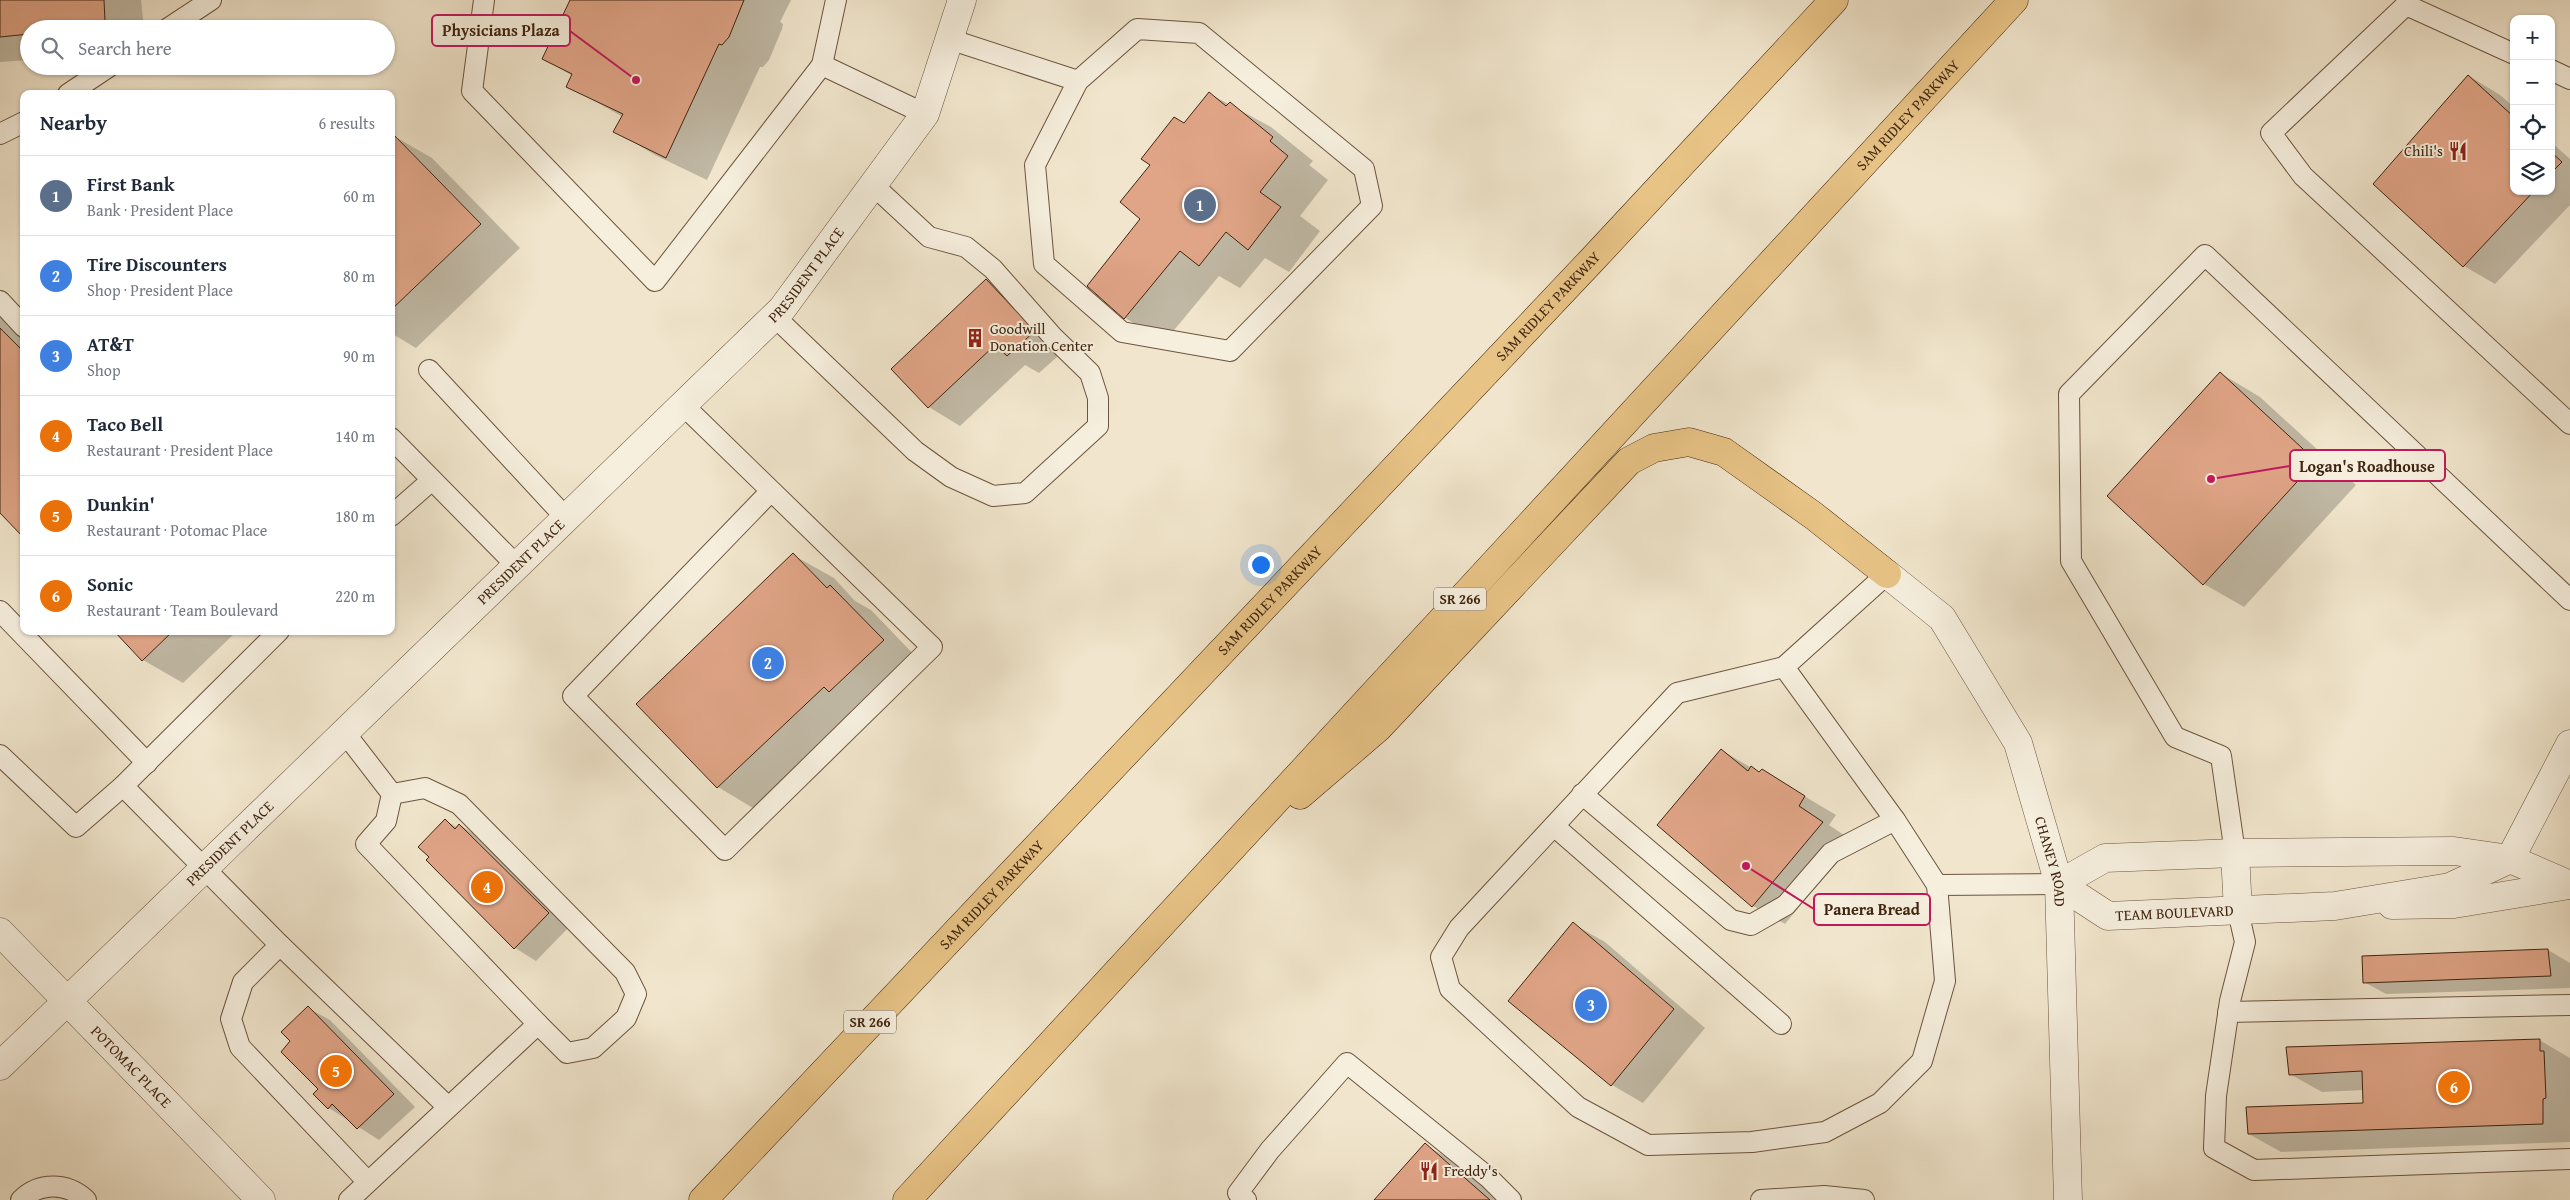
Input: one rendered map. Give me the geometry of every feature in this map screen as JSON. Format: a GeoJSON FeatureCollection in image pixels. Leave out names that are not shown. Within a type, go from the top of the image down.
{"type":"FeatureCollection","features":[{"type":"Feature","properties":{"kind":"main road","name":"SAM RIDLEY PARKWAY"},"geometry":{"type":"LineString","coordinates":[[703,1200],[1592,260],[1834,0]]}},
{"type":"Feature","properties":{"kind":"main road","name":"SAM RIDLEY PARKWAY"},"geometry":{"type":"LineString","coordinates":[[907,1200],[2014,0]]}},
{"type":"Feature","properties":{"kind":"main road"},"geometry":{"type":"LineString","coordinates":[[1202,879],[1378,728],[1629,461],[1654,448],[1689,442],[1724,452],[1814,516],[1887,574]]}},
{"type":"Feature","properties":{"kind":"street","name":"PRESIDENT PLACE"},"geometry":{"type":"LineString","coordinates":[[0,1066],[774,316],[925,114],[962,0]]}},
{"type":"Feature","properties":{"kind":"street","name":"CHANEY ROAD"},"geometry":{"type":"LineString","coordinates":[[1887,574],[1942,618],[2018,743],[2059,884],[2068,1200]]}},
{"type":"Feature","properties":{"kind":"street"},"geometry":{"type":"LineString","coordinates":[[2510,859],[2570,744]]}},
{"type":"Feature","properties":{"kind":"street"},"geometry":{"type":"LineString","coordinates":[[2059,884],[2105,858],[2235,853],[2454,850],[2510,859],[2570,885]]}},
{"type":"Feature","properties":{"kind":"street"},"geometry":{"type":"LineString","coordinates":[[2235,853],[2238,911]]}},
{"type":"Feature","properties":{"kind":"street","name":"TEAM BOULEVARD"},"geometry":{"type":"LineString","coordinates":[[2059,884],[2108,916],[2335,906],[2450,887],[2510,859]]}},
{"type":"Feature","properties":{"kind":"street"},"geometry":{"type":"LineString","coordinates":[[2335,906],[2454,904],[2570,885]]}},
{"type":"Feature","properties":{"kind":"street","name":"POTOMAC PLACE"},"geometry":{"type":"LineString","coordinates":[[0,932],[261,1200]]}},
{"type":"Feature","properties":{"kind":"lane"},"geometry":{"type":"LineString","coordinates":[[181,20],[211,0]]}},
{"type":"Feature","properties":{"kind":"lane"},"geometry":{"type":"LineString","coordinates":[[484,0],[472,91],[655,281],[822,65],[836,0]]}},
{"type":"Feature","properties":{"kind":"lane"},"geometry":{"type":"LineString","coordinates":[[2510,52],[2406,5],[2271,133],[2303,176],[2570,424]]}},
{"type":"Feature","properties":{"kind":"lane"},"geometry":{"type":"LineString","coordinates":[[1137,29],[1199,33],[1364,170],[1372,206],[1230,351],[1122,332],[1044,264],[1036,165],[1078,81],[1137,29]]}},
{"type":"Feature","properties":{"kind":"lane"},"geometry":{"type":"LineString","coordinates":[[949,39],[1078,81]]}},
{"type":"Feature","properties":{"kind":"lane"},"geometry":{"type":"LineString","coordinates":[[822,65],[925,114]]}},
{"type":"Feature","properties":{"kind":"lane"},"geometry":{"type":"LineString","coordinates":[[2555,72],[2570,79]]}},
{"type":"Feature","properties":{"kind":"lane"},"geometry":{"type":"LineString","coordinates":[[74,90],[96,75]]}},
{"type":"Feature","properties":{"kind":"lane"},"geometry":{"type":"LineString","coordinates":[[0,134],[20,124]]}},
{"type":"Feature","properties":{"kind":"lane"},"geometry":{"type":"LineString","coordinates":[[774,316],[915,451],[951,477],[993,496],[1025,493],[1098,426],[1098,398],[1090,373],[1054,338],[993,269],[966,247],[929,237],[872,185]]}},
{"type":"Feature","properties":{"kind":"lane"},"geometry":{"type":"LineString","coordinates":[[2235,853],[2221,756],[2175,737],[2071,561],[2069,394],[2205,255],[2570,600]]}},
{"type":"Feature","properties":{"kind":"lane"},"geometry":{"type":"LineString","coordinates":[[0,301],[20,323]]}},
{"type":"Feature","properties":{"kind":"lane"},"geometry":{"type":"LineString","coordinates":[[429,370],[566,518]]}},
{"type":"Feature","properties":{"kind":"lane"},"geometry":{"type":"LineString","coordinates":[[683,405],[932,647],[725,850],[573,696],[771,491]]}},
{"type":"Feature","properties":{"kind":"lane"},"geometry":{"type":"LineString","coordinates":[[395,442],[517,566]]}},
{"type":"Feature","properties":{"kind":"lane"},"geometry":{"type":"LineString","coordinates":[[395,512],[432,480]]}},
{"type":"Feature","properties":{"kind":"lane"},"geometry":{"type":"LineString","coordinates":[[1784,667],[1895,820],[1937,884],[1945,981],[1922,1062],[1880,1103],[1825,1132],[1752,1142],[1648,1145],[1578,1107],[1450,990],[1441,956],[1459,928],[1677,693],[1784,667],[1887,574]]}},
{"type":"Feature","properties":{"kind":"lane"},"geometry":{"type":"LineString","coordinates":[[0,611],[20,632]]}},
{"type":"Feature","properties":{"kind":"lane"},"geometry":{"type":"LineString","coordinates":[[23,635],[147,763]]}},
{"type":"Feature","properties":{"kind":"lane"},"geometry":{"type":"LineString","coordinates":[[0,755],[76,827],[147,763],[275,635]]}},
{"type":"Feature","properties":{"kind":"lane"},"geometry":{"type":"LineString","coordinates":[[345,733],[392,794]]}},
{"type":"Feature","properties":{"kind":"lane"},"geometry":{"type":"LineString","coordinates":[[123,786],[280,945],[448,1106]]}},
{"type":"Feature","properties":{"kind":"lane"},"geometry":{"type":"LineString","coordinates":[[425,788],[459,804],[625,972],[636,994],[626,1018],[593,1048],[567,1053],[366,844],[386,821],[392,794],[425,788]]}},
{"type":"Feature","properties":{"kind":"lane"},"geometry":{"type":"LineString","coordinates":[[1582,794],[1731,920],[1752,925],[1786,905],[1831,853],[1895,820]]}},
{"type":"Feature","properties":{"kind":"lane"},"geometry":{"type":"LineString","coordinates":[[1554,826],[1780,1024]]}},
{"type":"Feature","properties":{"kind":"lane"},"geometry":{"type":"LineString","coordinates":[[1937,884],[2059,884]]}},
{"type":"Feature","properties":{"kind":"lane"},"geometry":{"type":"LineString","coordinates":[[2238,911],[2245,942],[2228,1012],[2216,1096],[2214,1148],[2254,1170],[2570,1159]]}},
{"type":"Feature","properties":{"kind":"lane"},"geometry":{"type":"LineString","coordinates":[[280,945],[243,982],[231,1019],[240,1047],[367,1181]]}},
{"type":"Feature","properties":{"kind":"lane"},"geometry":{"type":"LineString","coordinates":[[2228,1012],[2570,1005]]}},
{"type":"Feature","properties":{"kind":"lane"},"geometry":{"type":"LineString","coordinates":[[350,1200],[367,1181],[538,1024]]}},
{"type":"Feature","properties":{"kind":"lane"},"geometry":{"type":"LineString","coordinates":[[1239,1198],[1270,1150],[1347,1063],[1489,1178],[1511,1200]]}},
{"type":"Feature","properties":{"kind":"lane"},"geometry":{"type":"LineString","coordinates":[[21,1200],[28,1193],[51,1184],[79,1193],[86,1200]]}},
{"type":"Feature","properties":{"kind":"lane"},"geometry":{"type":"LineString","coordinates":[[1761,1200],[1824,1196],[1864,1200]]}},
{"type":"Feature","properties":{"kind":"building"},"geometry":{"type":"Polygon","coordinates":[[[0,0],[104,0],[105,20],[20,20],[20,35],[0,37],[0,0]]]}},
{"type":"Feature","properties":{"kind":"building"},"geometry":{"type":"Polygon","coordinates":[[[570,0],[744,0],[729,37],[722,45],[719,44],[666,158],[613,132],[623,114],[566,87],[572,74],[542,59],[570,0]]]}},
{"type":"Feature","properties":{"kind":"building","name":"Chili's"},"geometry":{"type":"Polygon","coordinates":[[[2468,75],[2510,113],[2510,195],[2530,195],[2463,267],[2373,184],[2468,75]]]}},
{"type":"Feature","properties":{"kind":"building"},"geometry":{"type":"Polygon","coordinates":[[[1209,92],[1226,106],[1230,102],[1273,137],[1270,141],[1288,156],[1260,192],[1281,207],[1248,250],[1226,232],[1199,266],[1180,251],[1124,319],[1087,286],[1140,219],[1120,202],[1150,165],[1141,159],[1174,117],[1184,123],[1209,92]]]}},
{"type":"Feature","properties":{"kind":"building"},"geometry":{"type":"Polygon","coordinates":[[[395,136],[481,224],[395,306],[395,136]]]}},
{"type":"Feature","properties":{"kind":"building"},"geometry":{"type":"Polygon","coordinates":[[[2555,156],[2562,162],[2555,169],[2555,156]]]}},
{"type":"Feature","properties":{"kind":"building","name":"Goodwill Donation Center"},"geometry":{"type":"Polygon","coordinates":[[[986,279],[1035,331],[1007,356],[995,345],[928,408],[891,369],[986,279]]]}},
{"type":"Feature","properties":{"kind":"building"},"geometry":{"type":"Polygon","coordinates":[[[0,328],[20,348],[20,534],[0,513],[0,328]]]}},
{"type":"Feature","properties":{"kind":"building"},"geometry":{"type":"Polygon","coordinates":[[[2220,372],[2316,461],[2203,585],[2107,496],[2220,372]]]}},
{"type":"Feature","properties":{"kind":"building"},"geometry":{"type":"Polygon","coordinates":[[[793,553],[827,588],[830,585],[884,640],[829,692],[824,687],[717,788],[636,704],[793,553]]]}},
{"type":"Feature","properties":{"kind":"building"},"geometry":{"type":"Polygon","coordinates":[[[118,635],[169,635],[142,661],[118,635]]]}},
{"type":"Feature","properties":{"kind":"building"},"geometry":{"type":"Polygon","coordinates":[[[1721,749],[1748,771],[1751,766],[1759,772],[1762,769],[1805,796],[1799,806],[1823,822],[1752,907],[1657,825],[1721,749]]]}},
{"type":"Feature","properties":{"kind":"building"},"geometry":{"type":"Polygon","coordinates":[[[445,819],[455,829],[459,824],[549,913],[514,949],[426,860],[429,857],[418,847],[445,819]]]}},
{"type":"Feature","properties":{"kind":"building"},"geometry":{"type":"Polygon","coordinates":[[[1573,922],[1674,1009],[1611,1086],[1508,1001],[1573,922]]]}},
{"type":"Feature","properties":{"kind":"building"},"geometry":{"type":"Polygon","coordinates":[[[2548,949],[2551,976],[2363,983],[2362,956],[2548,949]]]}},
{"type":"Feature","properties":{"kind":"building"},"geometry":{"type":"Polygon","coordinates":[[[308,1006],[394,1094],[357,1129],[332,1104],[328,1109],[313,1094],[318,1089],[281,1052],[290,1041],[281,1032],[308,1006]]]}},
{"type":"Feature","properties":{"kind":"building"},"geometry":{"type":"Polygon","coordinates":[[[2540,1039],[2540,1051],[2544,1051],[2546,1098],[2543,1099],[2543,1124],[2248,1134],[2246,1107],[2363,1103],[2362,1071],[2289,1075],[2286,1047],[2540,1039]]]}},
{"type":"Feature","properties":{"kind":"building","name":"Freddy's"},"geometry":{"type":"Polygon","coordinates":[[[1425,1143],[1490,1200],[1374,1200],[1425,1143]]]}},
{"type":"Feature","properties":{"kind":"place","name":"Physicians Plaza"},"geometry":{"type":"Point","coordinates":[636,80]}},
{"type":"Feature","properties":{"kind":"place","name":"Chili's"},"geometry":{"type":"Point","coordinates":[2458,151]}},
{"type":"Feature","properties":{"kind":"place","name":"First Bank"},"geometry":{"type":"Point","coordinates":[1200,205]}},
{"type":"Feature","properties":{"kind":"place","name":"Goodwill Donation Center"},"geometry":{"type":"Point","coordinates":[975,338]}},
{"type":"Feature","properties":{"kind":"place","name":"Logan's Roadhouse"},"geometry":{"type":"Point","coordinates":[2211,479]}},
{"type":"Feature","properties":{"kind":"place","name":"Tire Discounters"},"geometry":{"type":"Point","coordinates":[768,663]}},
{"type":"Feature","properties":{"kind":"place","name":"Panera Bread"},"geometry":{"type":"Point","coordinates":[1746,866]}},
{"type":"Feature","properties":{"kind":"place","name":"Taco Bell"},"geometry":{"type":"Point","coordinates":[487,887]}},
{"type":"Feature","properties":{"kind":"place","name":"AT&T"},"geometry":{"type":"Point","coordinates":[1591,1005]}},
{"type":"Feature","properties":{"kind":"place","name":"Dunkin'"},"geometry":{"type":"Point","coordinates":[336,1071]}},
{"type":"Feature","properties":{"kind":"place","name":"Sonic"},"geometry":{"type":"Point","coordinates":[2454,1087]}},
{"type":"Feature","properties":{"kind":"place","name":"Freddy's"},"geometry":{"type":"Point","coordinates":[1429,1171]}}]}
